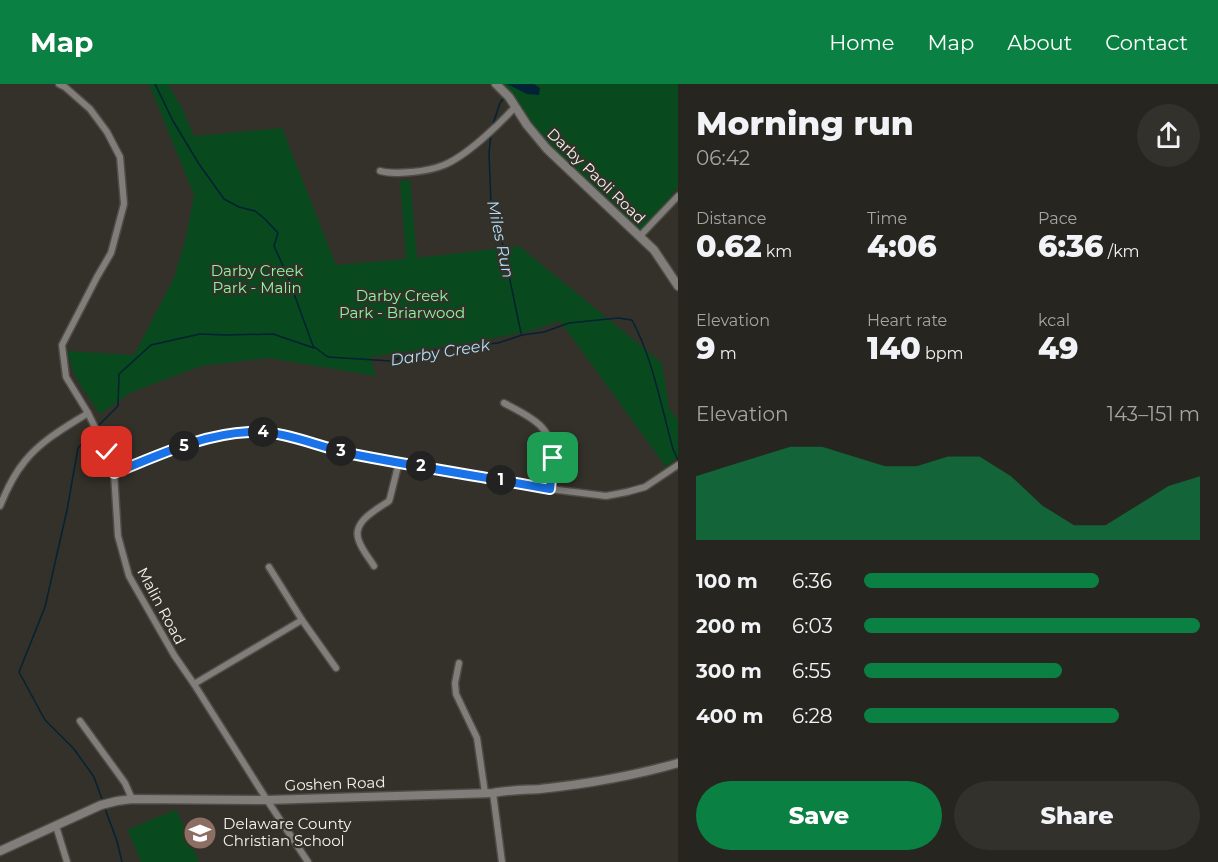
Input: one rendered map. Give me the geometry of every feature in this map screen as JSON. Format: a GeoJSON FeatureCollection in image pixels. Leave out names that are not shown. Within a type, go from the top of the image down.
{"type":"FeatureCollection","features":[{"type":"Feature","properties":{"kind":"street","name":"Malin Road"},"geometry":{"type":"LineString","coordinates":[[59,84],[90,109],[107,132],[120,157],[124,204],[111,254],[62,345],[66,377],[88,413],[112,463],[118,536],[129,576],[174,655],[308,862]]}},
{"type":"Feature","properties":{"kind":"street","name":"Darby Paoli Road"},"geometry":{"type":"LineString","coordinates":[[496,84],[509,97],[527,125],[547,149],[640,236],[661,259],[678,286]]}},
{"type":"Feature","properties":{"kind":"street"},"geometry":{"type":"LineString","coordinates":[[380,171],[389,174],[429,170],[445,165],[497,126],[515,107]]}},
{"type":"Feature","properties":{"kind":"street"},"geometry":{"type":"LineString","coordinates":[[640,236],[678,195]]}},
{"type":"Feature","properties":{"kind":"street"},"geometry":{"type":"LineString","coordinates":[[504,403],[540,424],[548,433],[553,458],[550,489]]}},
{"type":"Feature","properties":{"kind":"street"},"geometry":{"type":"LineString","coordinates":[[0,506],[18,471],[30,455],[44,442],[88,413]]}},
{"type":"Feature","properties":{"kind":"street"},"geometry":{"type":"LineString","coordinates":[[114,473],[192,443],[235,433],[250,432],[280,434],[350,454],[550,489],[606,496],[645,487],[677,466]]}},
{"type":"Feature","properties":{"kind":"street"},"geometry":{"type":"LineString","coordinates":[[374,566],[358,540],[358,532],[363,520],[390,498],[399,462]]}},
{"type":"Feature","properties":{"kind":"street"},"geometry":{"type":"LineString","coordinates":[[269,567],[336,668]]}},
{"type":"Feature","properties":{"kind":"street"},"geometry":{"type":"LineString","coordinates":[[194,684],[302,620]]}},
{"type":"Feature","properties":{"kind":"street"},"geometry":{"type":"LineString","coordinates":[[459,663],[455,683],[456,693],[477,738],[502,862]]}},
{"type":"Feature","properties":{"kind":"street"},"geometry":{"type":"LineString","coordinates":[[80,721],[125,783],[132,799]]}},
{"type":"Feature","properties":{"kind":"street","name":"Goshen Road"},"geometry":{"type":"LineString","coordinates":[[0,851],[103,805],[132,799],[267,800],[489,793],[540,789],[608,779],[678,763]]}},
{"type":"Feature","properties":{"kind":"street"},"geometry":{"type":"LineString","coordinates":[[56,826],[68,862]]}},
{"type":"Feature","properties":{"kind":"green space"},"geometry":{"type":"Polygon","coordinates":[[[149,84],[168,84],[194,136],[282,128],[336,265],[406,259],[400,181],[410,180],[417,258],[519,246],[662,363],[669,408],[678,420],[678,457],[666,467],[560,321],[530,331],[473,342],[370,357],[376,376],[268,358],[201,366],[132,392],[100,414],[76,376],[68,351],[134,355],[174,278],[186,238],[194,195],[149,84]]]}},
{"type":"Feature","properties":{"kind":"green space"},"geometry":{"type":"Polygon","coordinates":[[[492,84],[678,84],[678,187],[640,236],[561,163],[515,107],[492,84]]]}},
{"type":"Feature","properties":{"kind":"green space"},"geometry":{"type":"Polygon","coordinates":[[[175,810],[199,862],[141,862],[129,829],[175,810]]]}},
{"type":"Feature","properties":{"kind":"water"},"geometry":{"type":"Polygon","coordinates":[[[507,84],[534,84],[540,88],[539,95],[527,94],[507,84]]]}},
{"type":"Feature","properties":{"kind":"waterway","name":"Darby Creek"},"geometry":{"type":"LineString","coordinates":[[155,84],[173,121],[224,199],[239,207],[255,211],[278,233],[274,246],[313,346],[328,357],[391,361],[417,352],[498,343],[522,335],[544,332],[569,323],[618,318],[632,320],[646,351],[678,460]]}},
{"type":"Feature","properties":{"kind":"waterway","name":"Miles Run"},"geometry":{"type":"LineString","coordinates":[[492,127],[504,98]]}},
{"type":"Feature","properties":{"kind":"waterway","name":"Miles Run"},"geometry":{"type":"LineString","coordinates":[[491,134],[489,153],[491,204],[501,237],[521,333]]}},
{"type":"Feature","properties":{"kind":"waterway"},"geometry":{"type":"LineString","coordinates":[[97,427],[118,406],[119,374],[151,345],[200,334],[273,334],[314,348]]}},
{"type":"Feature","properties":{"kind":"waterway"},"geometry":{"type":"LineString","coordinates":[[94,431],[78,448],[67,510],[45,607],[19,672],[45,720],[74,749],[94,777],[103,802]]}},
{"type":"Feature","properties":{"kind":"waterway"},"geometry":{"type":"LineString","coordinates":[[104,806],[122,862]]}},
{"type":"Feature","properties":{"kind":"place","name":"Delaware County Christian School"},"geometry":{"type":"Point","coordinates":[200,833]}},
{"type":"Feature","properties":{"kind":"route"},"geometry":{"type":"LineString","coordinates":[[107,452],[114,473],[205,439],[235,433],[265,432],[280,434],[350,454],[550,489],[553,458]]}},
{"type":"Feature","properties":{"kind":"park label","name":"Darby Creek Park - Malin"},"geometry":{"type":"Point","coordinates":[257,280]}},
{"type":"Feature","properties":{"kind":"park label","name":"Darby Creek Park - Briarwood"},"geometry":{"type":"Point","coordinates":[402,304]}}]}
